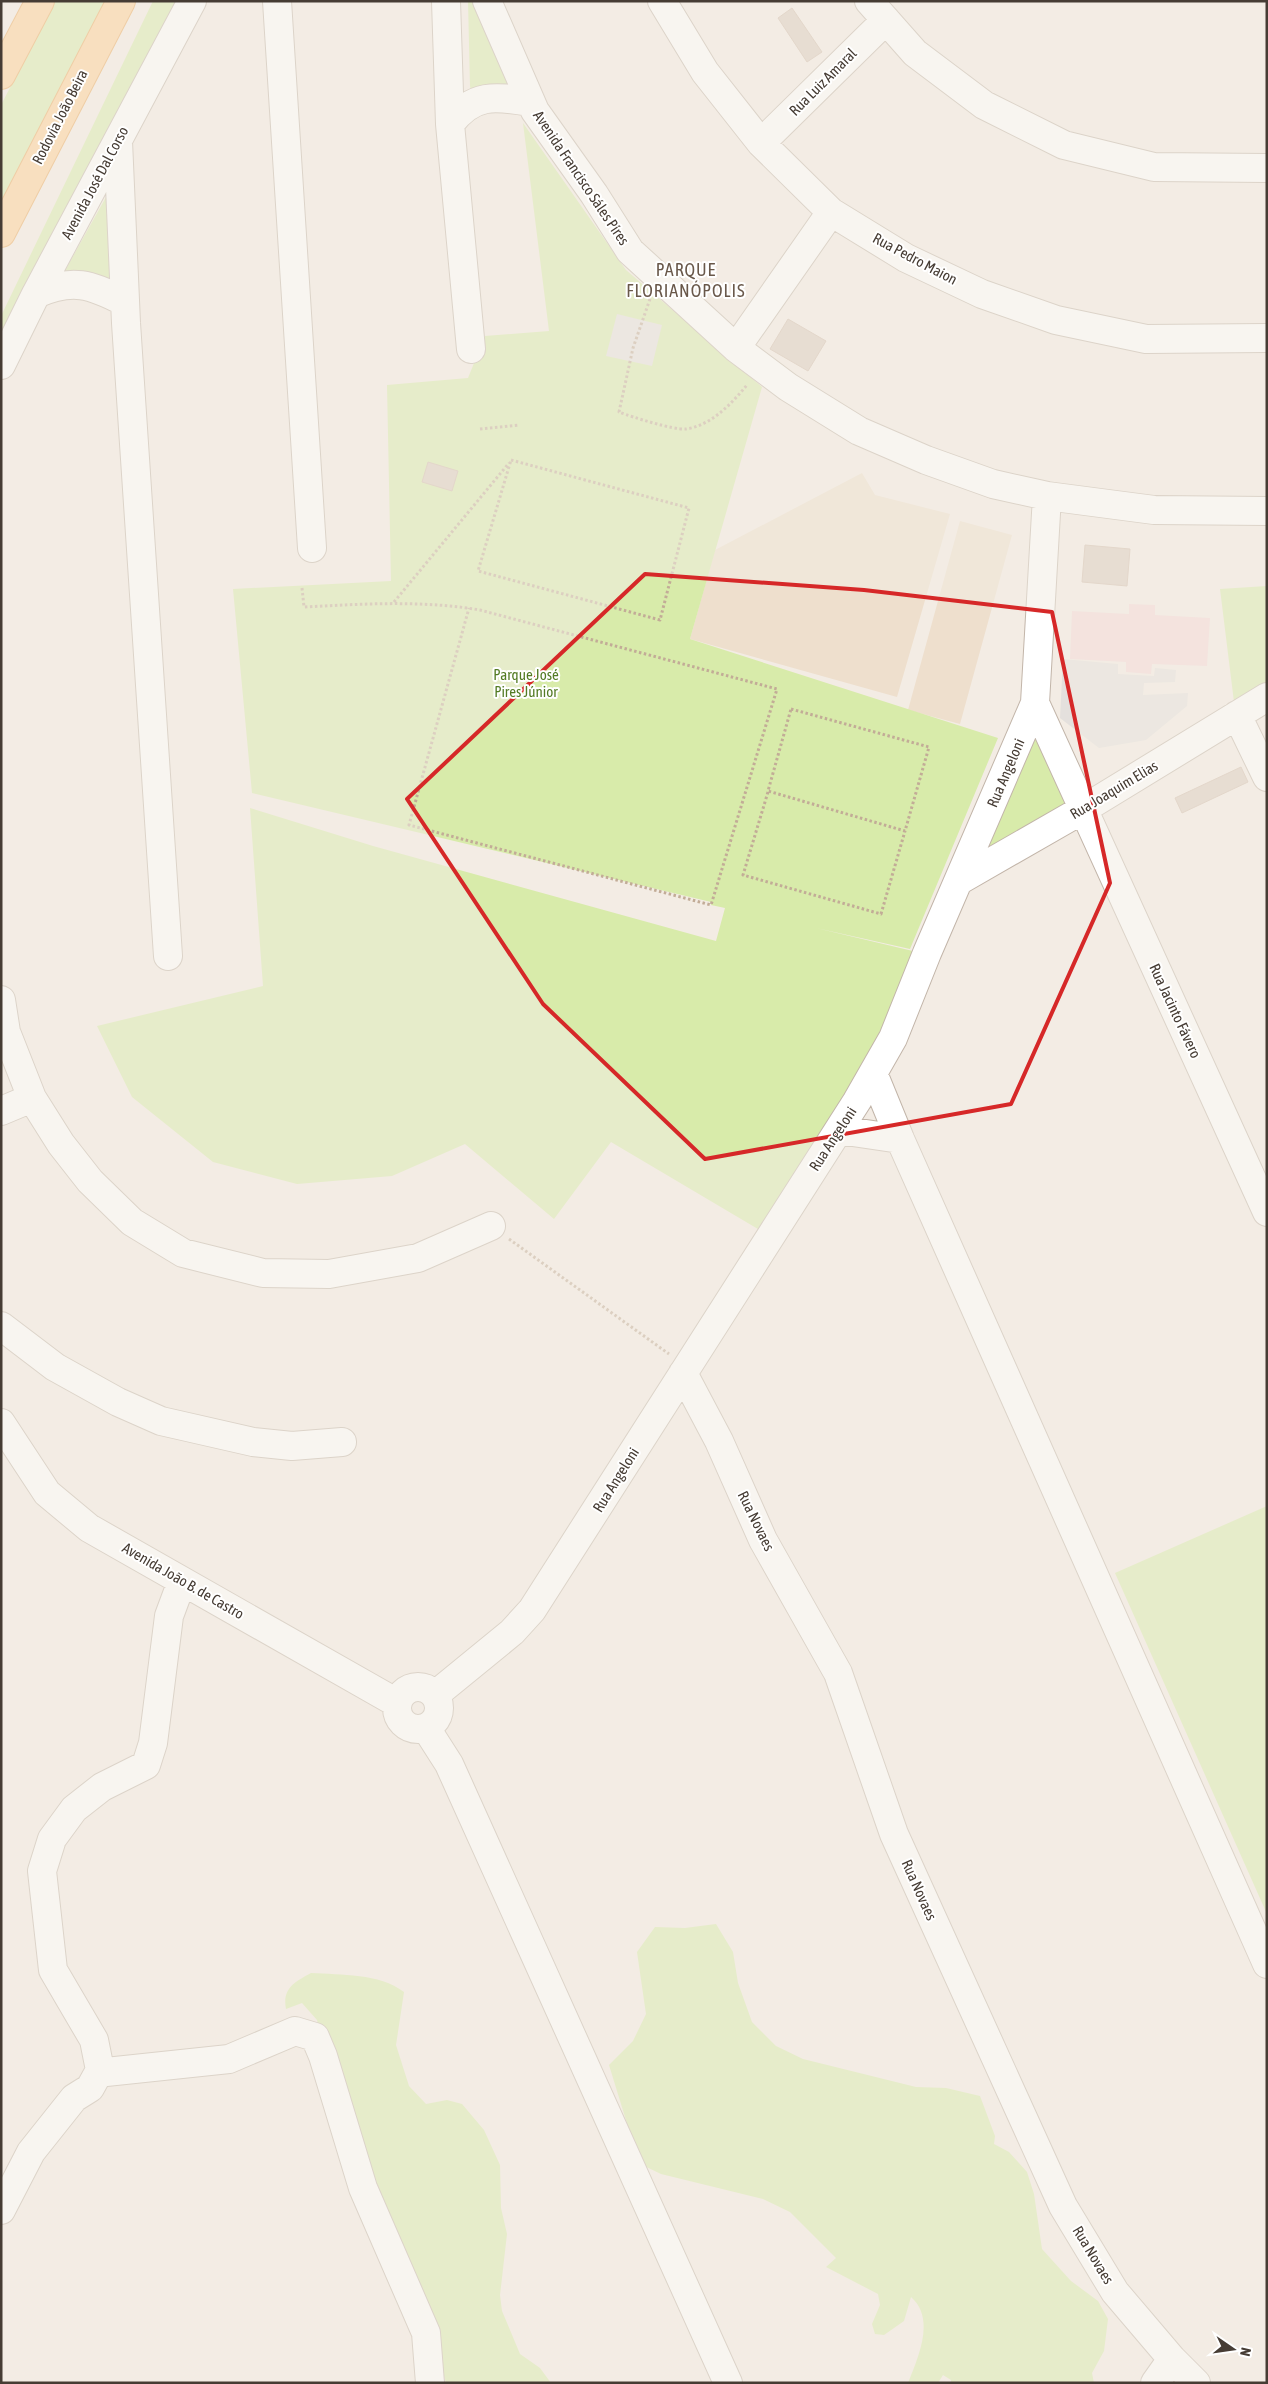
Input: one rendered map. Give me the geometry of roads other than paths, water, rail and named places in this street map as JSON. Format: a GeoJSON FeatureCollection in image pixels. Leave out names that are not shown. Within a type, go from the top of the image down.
{"type":"FeatureCollection","features":[{"type":"Feature","properties":{"kind":"main road"},"geometry":{"type":"LineString","coordinates":[[1,75],[40,1]]}},
{"type":"Feature","properties":{"kind":"main road","name":"Rodovia João Beira"},"geometry":{"type":"LineString","coordinates":[[1,233],[121,1]]}},
{"type":"Feature","properties":{"kind":"street","name":"Avenida José Dal Corso"},"geometry":{"type":"LineString","coordinates":[[1,365],[36,294],[192,1]]}},
{"type":"Feature","properties":{"kind":"street"},"geometry":{"type":"LineString","coordinates":[[277,1],[312,548]]}},
{"type":"Feature","properties":{"kind":"street"},"geometry":{"type":"LineString","coordinates":[[446,1],[450,124],[471,349]]}},
{"type":"Feature","properties":{"kind":"street","name":"Avenida Francisco Sáles Píres"},"geometry":{"type":"LineString","coordinates":[[487,1],[530,102],[594,194],[630,251],[657,279],[736,348],[788,387],[859,431],[926,460],[985,481],[1046,496],[1154,510],[1267,511]]}},
{"type":"Feature","properties":{"kind":"street","name":"Rua Pedro Maion"},"geometry":{"type":"LineString","coordinates":[[662,1],[705,72],[761,143],[831,212],[923,266],[982,294],[1056,320],[1146,339],[1267,338]]}},
{"type":"Feature","properties":{"kind":"street"},"geometry":{"type":"LineString","coordinates":[[877,11],[915,53],[984,105],[1064,145],[1154,168],[1267,168]]}},
{"type":"Feature","properties":{"kind":"street","name":"Rua Luiz Amaral"},"geometry":{"type":"LineString","coordinates":[[761,143],[877,11]]}},
{"type":"Feature","properties":{"kind":"street"},"geometry":{"type":"LineString","coordinates":[[450,124],[458,112],[470,103],[484,99],[502,98],[530,102]]}},
{"type":"Feature","properties":{"kind":"street"},"geometry":{"type":"LineString","coordinates":[[118,141],[125,302],[168,956]]}},
{"type":"Feature","properties":{"kind":"street"},"geometry":{"type":"LineString","coordinates":[[736,348],[831,212]]}},
{"type":"Feature","properties":{"kind":"street"},"geometry":{"type":"LineString","coordinates":[[36,294],[55,285],[70,284],[104,291],[125,302]]}},
{"type":"Feature","properties":{"kind":"street","name":"Rua Angeloni"},"geometry":{"type":"LineString","coordinates":[[435,1695],[512,1632],[532,1610],[839,1130],[893,1038],[927,953],[1035,703],[1046,496]]}},
{"type":"Feature","properties":{"kind":"street","name":"Rua Joaquim Elias"},"geometry":{"type":"LineString","coordinates":[[960,880],[1082,810],[1267,697]]}},
{"type":"Feature","properties":{"kind":"street","name":"Rua Jacinto Fávero"},"geometry":{"type":"LineString","coordinates":[[1035,703],[1082,810],[1267,1212]]}},
{"type":"Feature","properties":{"kind":"street"},"geometry":{"type":"LineString","coordinates":[[1237,715],[1267,777]]}},
{"type":"Feature","properties":{"kind":"street"},"geometry":{"type":"LineString","coordinates":[[1,1000],[6,1032],[32,1098],[61,1144],[90,1181],[132,1222],[183,1254],[263,1273],[329,1274],[418,1258],[491,1226]]}},
{"type":"Feature","properties":{"kind":"street"},"geometry":{"type":"LineString","coordinates":[[873,1074],[900,1139],[1267,1964]]}},
{"type":"Feature","properties":{"kind":"street"},"geometry":{"type":"LineString","coordinates":[[1,1111],[32,1098]]}},
{"type":"Feature","properties":{"kind":"street"},"geometry":{"type":"LineString","coordinates":[[839,1130],[900,1139]]}},
{"type":"Feature","properties":{"kind":"street"},"geometry":{"type":"LineString","coordinates":[[1,1326],[54,1367],[118,1402],[161,1421],[253,1442],[292,1446],[342,1442]]}},
{"type":"Feature","properties":{"kind":"street","name":"Rua Novaes"},"geometry":{"type":"LineString","coordinates":[[685,1370],[763,1540],[838,1674],[894,1834],[1064,2206],[1115,2292],[1172,2359],[1196,2383]]}},
{"type":"Feature","properties":{"kind":"street","name":"Avenida João B. de Castro"},"geometry":{"type":"LineString","coordinates":[[1,1423],[47,1494],[89,1528],[397,1703]]}},
{"type":"Feature","properties":{"kind":"street"},"geometry":{"type":"LineString","coordinates":[[1,2210],[31,2152],[74,2098],[90,2088],[100,2070],[94,2040],[52,1970],[42,1871],[52,1839],[74,1809],[102,1787],[146,1765],[153,1743],[168,1616],[182,1580]]}},
{"type":"Feature","properties":{"kind":"street"},"geometry":{"type":"LineString","coordinates":[[414,1687],[430,1690],[435,1695],[439,1710],[437,1717],[426,1728],[417,1730],[408,1727],[400,1721],[396,1712],[397,1703],[406,1690],[414,1687]]}},
{"type":"Feature","properties":{"kind":"street"},"geometry":{"type":"LineString","coordinates":[[426,1728],[449,1764],[728,2383]]}},
{"type":"Feature","properties":{"kind":"street"},"geometry":{"type":"LineString","coordinates":[[100,2070],[106,2072],[229,2059],[295,2031],[314,2037],[323,2056],[363,2188],[426,2333],[430,2383]]}},
{"type":"Feature","properties":{"kind":"street"},"geometry":{"type":"LineString","coordinates":[[1155,2383],[1172,2359]]}},
{"type":"Feature","properties":{"kind":"district","name":"PARQUE FLORIANÓPOLIS"},"geometry":{"type":"Point","coordinates":[686,280]}},
{"type":"Feature","properties":{"kind":"park label","name":"Parque José Pires Júnior"},"geometry":{"type":"Point","coordinates":[526,684]}}]}
